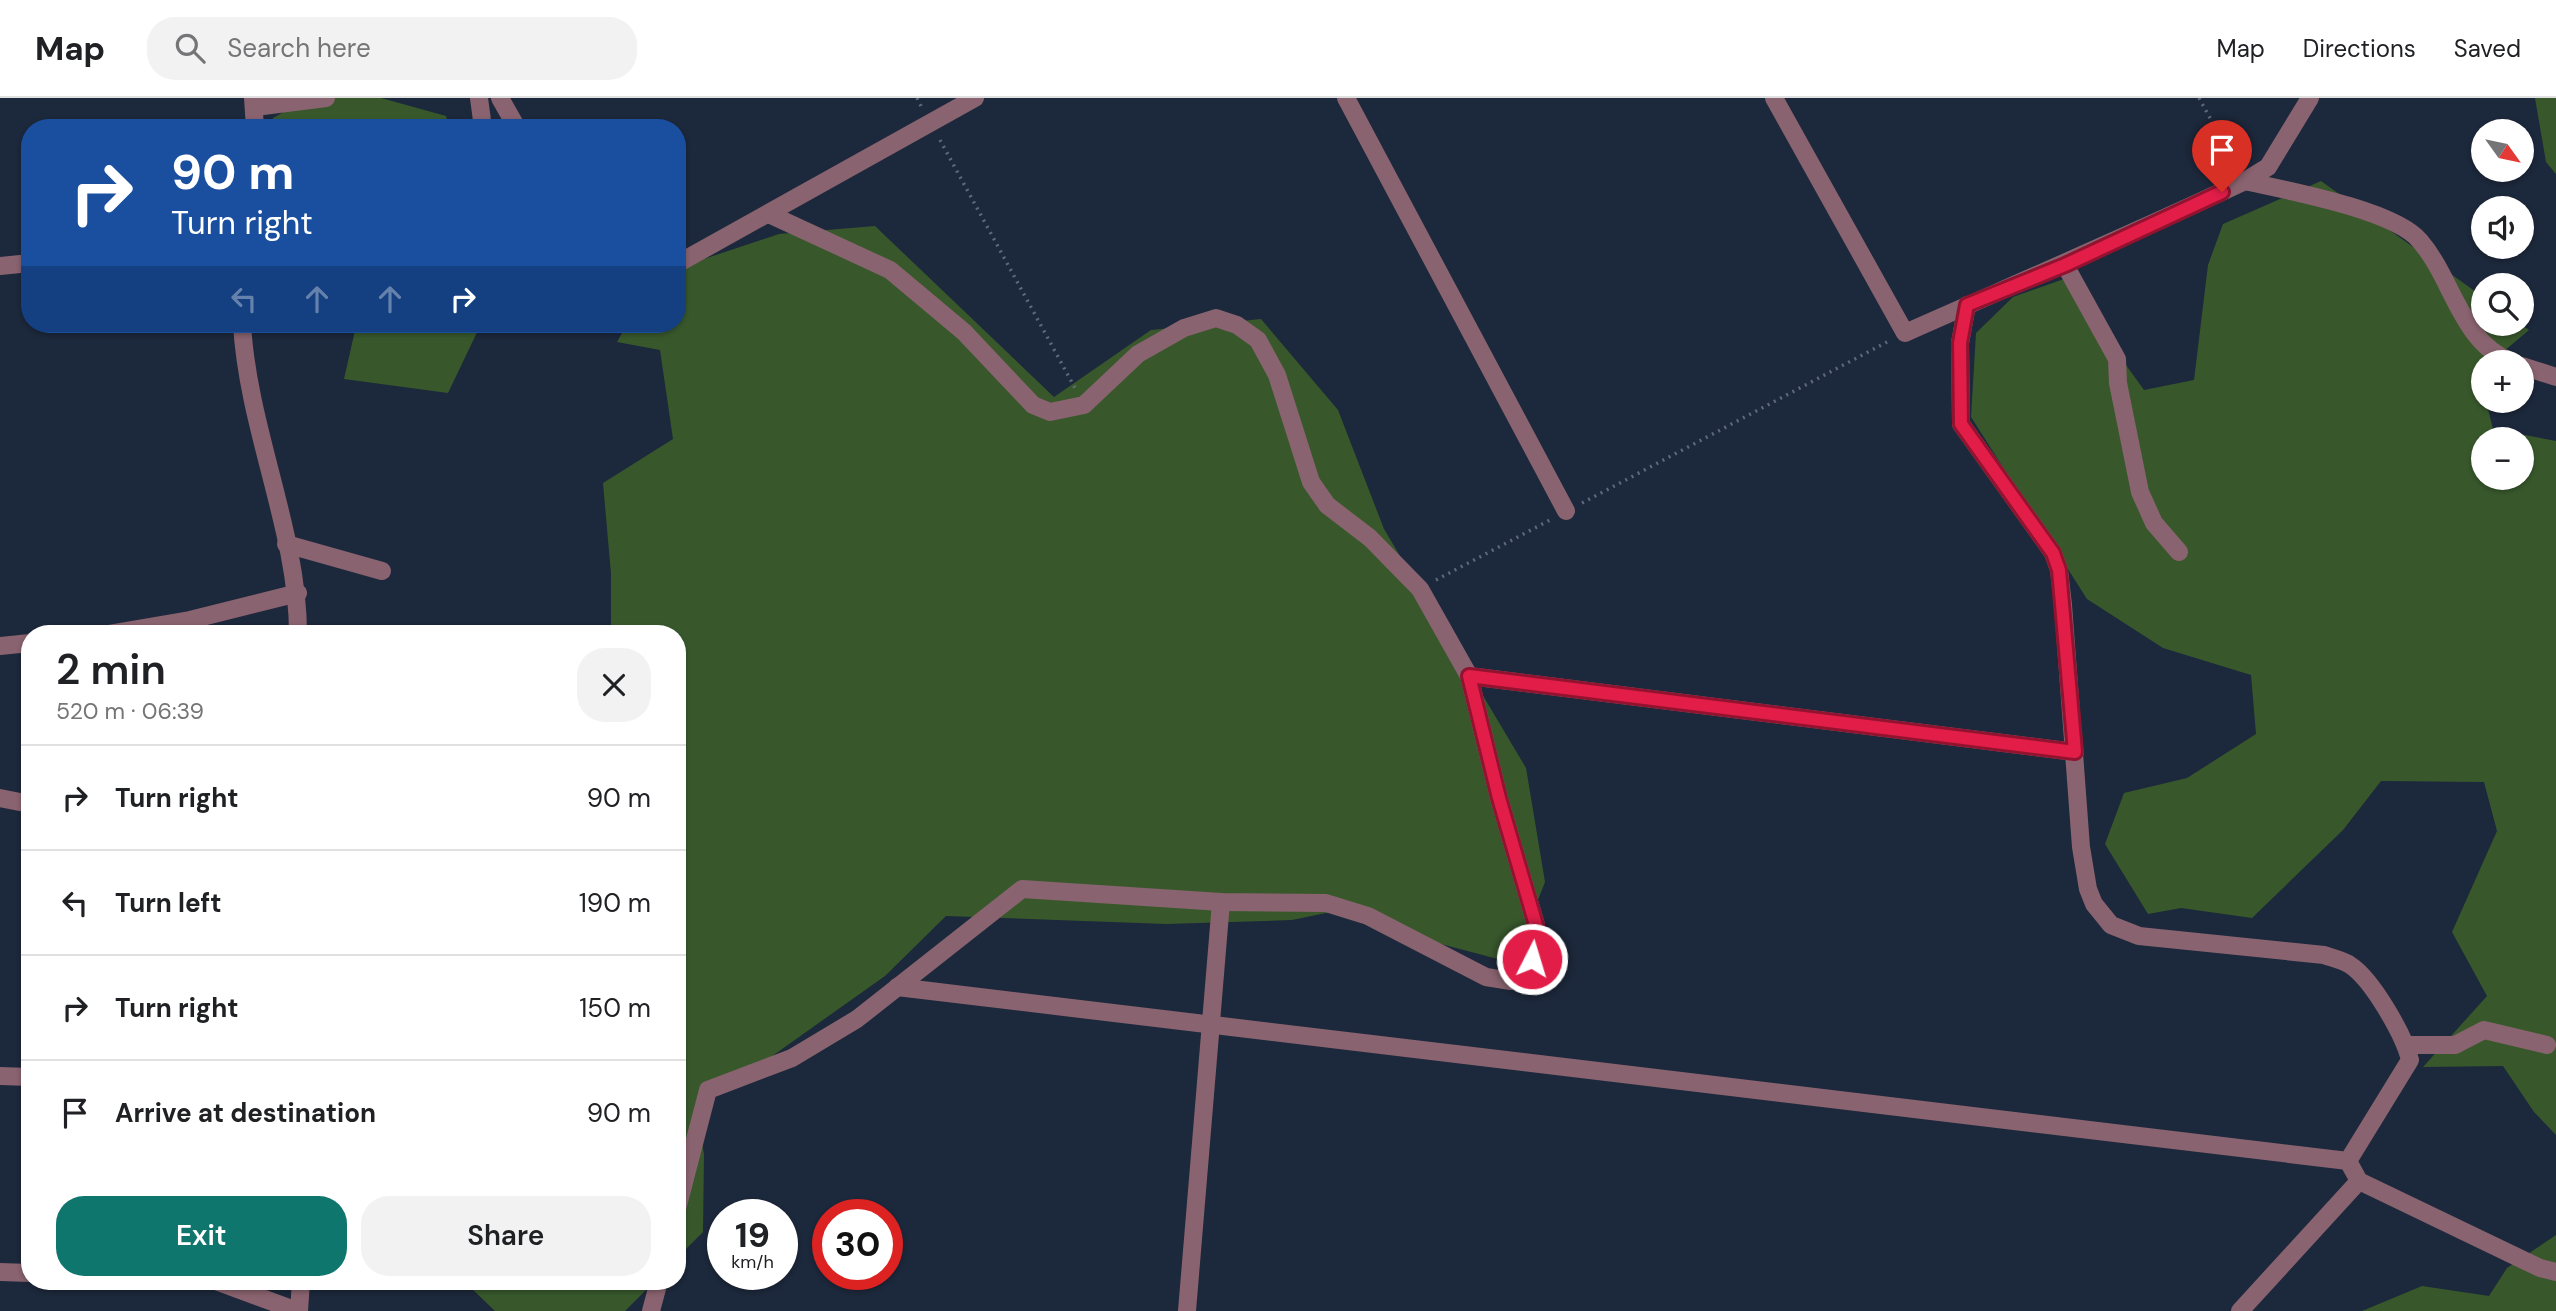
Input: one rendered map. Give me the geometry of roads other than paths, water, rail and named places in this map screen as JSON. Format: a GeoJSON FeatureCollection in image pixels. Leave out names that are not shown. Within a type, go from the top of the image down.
{"type":"FeatureCollection","features":[{"type":"Feature","properties":{"kind":"street"},"geometry":{"type":"LineString","coordinates":[[254,102],[326,98]]}},
{"type":"Feature","properties":{"kind":"street"},"geometry":{"type":"LineString","coordinates":[[479,98],[482,119]]}},
{"type":"Feature","properties":{"kind":"street"},"geometry":{"type":"LineString","coordinates":[[500,98],[512,119]]}},
{"type":"Feature","properties":{"kind":"street"},"geometry":{"type":"LineString","coordinates":[[686,259],[771,215],[975,98]]}},
{"type":"Feature","properties":{"kind":"street"},"geometry":{"type":"LineString","coordinates":[[1346,98],[1566,512]]}},
{"type":"Feature","properties":{"kind":"street"},"geometry":{"type":"LineString","coordinates":[[1774,98],[1905,333],[2065,265],[2245,181],[2268,167],[2310,98]]}},
{"type":"Feature","properties":{"kind":"street"},"geometry":{"type":"LineString","coordinates":[[2245,181],[2330,199],[2399,226],[2420,240],[2474,334],[2496,350]]}},
{"type":"Feature","properties":{"kind":"street"},"geometry":{"type":"LineString","coordinates":[[686,1174],[708,1090],[792,1058],[857,1019],[1022,889],[1221,902],[1326,903],[1368,916],[1486,977],[1511,981],[1524,974],[1532,959],[1536,925],[1499,798],[1469,676],[1420,589],[1370,538],[1327,505],[1311,482],[1277,375],[1258,340],[1237,325],[1216,318],[1184,328],[1138,354],[1084,405],[1050,412],[1033,405],[964,332],[890,270],[771,215]]}},
{"type":"Feature","properties":{"kind":"street"},"geometry":{"type":"LineString","coordinates":[[0,266],[21,264]]}},
{"type":"Feature","properties":{"kind":"street"},"geometry":{"type":"LineString","coordinates":[[2065,265],[2117,359],[2118,383],[2140,492],[2154,523],[2179,552]]}},
{"type":"Feature","properties":{"kind":"street"},"geometry":{"type":"LineString","coordinates":[[1967,305],[1960,343],[1961,424],[2053,553],[2059,570],[2081,847],[2088,890],[2094,904],[2111,925],[2139,936],[2324,955],[2351,965],[2373,990],[2406,1045],[2410,1059],[2348,1161]]}},
{"type":"Feature","properties":{"kind":"street"},"geometry":{"type":"LineString","coordinates":[[243,333],[248,390],[298,593],[298,625]]}},
{"type":"Feature","properties":{"kind":"street"},"geometry":{"type":"LineString","coordinates":[[2534,370],[2556,377]]}},
{"type":"Feature","properties":{"kind":"street"},"geometry":{"type":"LineString","coordinates":[[286,544],[382,570]]}},
{"type":"Feature","properties":{"kind":"street"},"geometry":{"type":"LineString","coordinates":[[161,625],[298,593]]}},
{"type":"Feature","properties":{"kind":"street"},"geometry":{"type":"LineString","coordinates":[[0,646],[21,644]]}},
{"type":"Feature","properties":{"kind":"street"},"geometry":{"type":"LineString","coordinates":[[1469,676],[2075,752]]}},
{"type":"Feature","properties":{"kind":"street"},"geometry":{"type":"LineString","coordinates":[[0,798],[21,802]]}},
{"type":"Feature","properties":{"kind":"street"},"geometry":{"type":"LineString","coordinates":[[1187,1311],[1221,902]]}},
{"type":"Feature","properties":{"kind":"street"},"geometry":{"type":"LineString","coordinates":[[897,987],[2348,1161]]}},
{"type":"Feature","properties":{"kind":"street"},"geometry":{"type":"LineString","coordinates":[[2406,1045],[2455,1045],[2484,1030],[2547,1045]]}},
{"type":"Feature","properties":{"kind":"street"},"geometry":{"type":"LineString","coordinates":[[0,1076],[21,1077]]}},
{"type":"Feature","properties":{"kind":"street"},"geometry":{"type":"LineString","coordinates":[[2348,1161],[2359,1181],[2540,1268],[2556,1272]]}},
{"type":"Feature","properties":{"kind":"street"},"geometry":{"type":"LineString","coordinates":[[2240,1311],[2359,1181]]}},
{"type":"Feature","properties":{"kind":"street"},"geometry":{"type":"LineString","coordinates":[[0,1272],[21,1273]]}},
{"type":"Feature","properties":{"kind":"street"},"geometry":{"type":"LineString","coordinates":[[241,1290],[298,1311],[300,1290]]}},
{"type":"Feature","properties":{"kind":"street"},"geometry":{"type":"LineString","coordinates":[[651,1311],[657,1290]]}}]}
